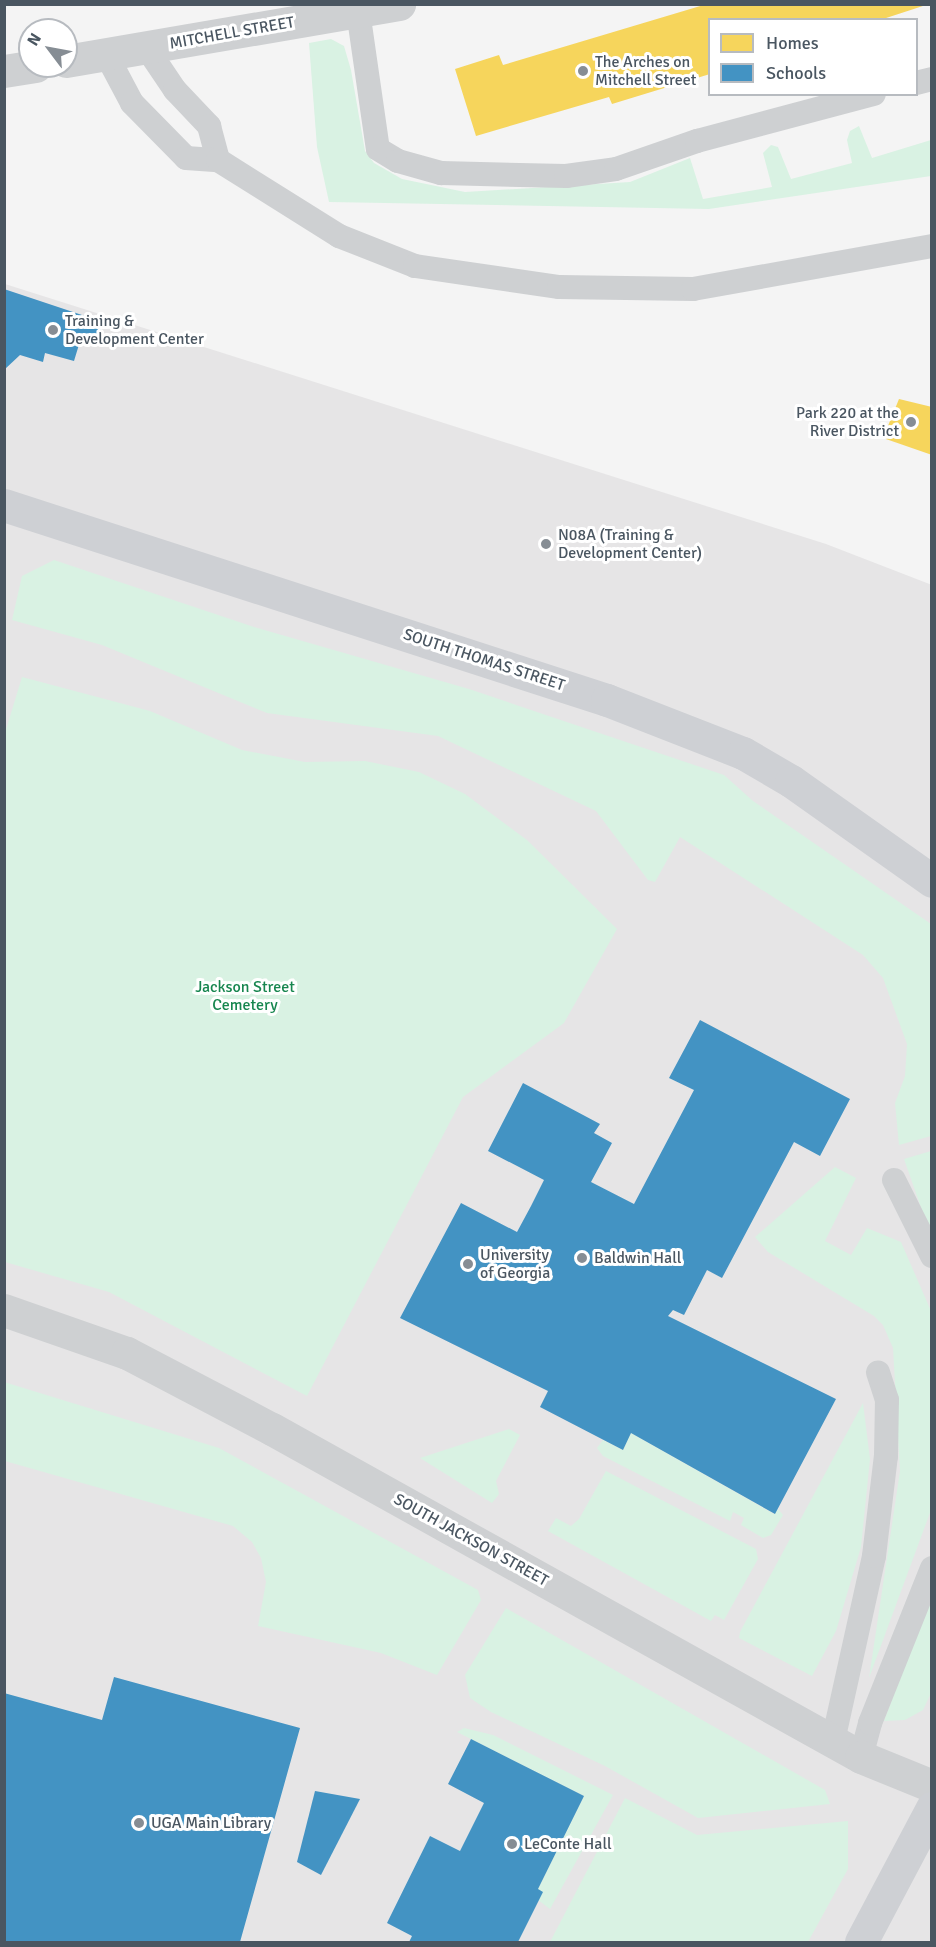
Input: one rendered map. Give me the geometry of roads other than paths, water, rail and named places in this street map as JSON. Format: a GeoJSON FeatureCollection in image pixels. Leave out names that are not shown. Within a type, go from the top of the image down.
{"type":"FeatureCollection","features":[{"type":"Feature","properties":{"kind":"main road","name":"SOUTH THOMAS STREET"},"geometry":{"type":"LineString","coordinates":[[4,505],[608,700],[743,753],[791,781],[932,881]]}},
{"type":"Feature","properties":{"kind":"main road"},"geometry":{"type":"LineString","coordinates":[[861,1942],[932,1808]]}},
{"type":"Feature","properties":{"kind":"street","name":"MITCHELL STREET"},"geometry":{"type":"LineString","coordinates":[[78,59],[399,4]]}},
{"type":"Feature","properties":{"kind":"street","name":"SOUTH JACKSON STREET"},"geometry":{"type":"LineString","coordinates":[[4,1310],[127,1353],[272,1429],[861,1757],[932,1786]]}},
{"type":"Feature","properties":{"kind":"lane"},"geometry":{"type":"LineString","coordinates":[[358,11],[378,149],[398,161],[441,173],[566,176],[616,169],[698,141],[867,96]]}},
{"type":"Feature","properties":{"kind":"lane"},"geometry":{"type":"LineString","coordinates":[[146,48],[175,90],[209,126],[218,160]]}},
{"type":"Feature","properties":{"kind":"lane"},"geometry":{"type":"LineString","coordinates":[[106,54],[132,103],[186,158],[218,160],[339,236],[415,266],[559,287],[693,289],[932,246]]}},
{"type":"Feature","properties":{"kind":"lane"},"geometry":{"type":"LineString","coordinates":[[894,1180],[932,1256]]}},
{"type":"Feature","properties":{"kind":"lane"},"geometry":{"type":"LineString","coordinates":[[833,1741],[874,1556],[886,1456],[887,1400],[878,1372]]}},
{"type":"Feature","properties":{"kind":"lane"},"geometry":{"type":"LineString","coordinates":[[861,1757],[870,1723],[932,1568]]}},
{"type":"Feature","properties":{"kind":"place","name":"The Arches on Mitchell Street"},"geometry":{"type":"Point","coordinates":[583,71]}},
{"type":"Feature","properties":{"kind":"place","name":"Training & Development Center"},"geometry":{"type":"Point","coordinates":[53,330]}},
{"type":"Feature","properties":{"kind":"place","name":"Park 220 at the River District"},"geometry":{"type":"Point","coordinates":[911,422]}},
{"type":"Feature","properties":{"kind":"place","name":"N08A (Training & Development Center)"},"geometry":{"type":"Point","coordinates":[546,544]}},
{"type":"Feature","properties":{"kind":"place","name":"Baldwin Hall"},"geometry":{"type":"Point","coordinates":[582,1258]}},
{"type":"Feature","properties":{"kind":"place","name":"University of Georgia"},"geometry":{"type":"Point","coordinates":[468,1264]}},
{"type":"Feature","properties":{"kind":"place","name":"UGA Main Library"},"geometry":{"type":"Point","coordinates":[139,1823]}},
{"type":"Feature","properties":{"kind":"place","name":"LeConte Hall"},"geometry":{"type":"Point","coordinates":[512,1844]}},
{"type":"Feature","properties":{"kind":"park label","name":"Jackson Street Cemetery"},"geometry":{"type":"Point","coordinates":[245,996]}}]}
